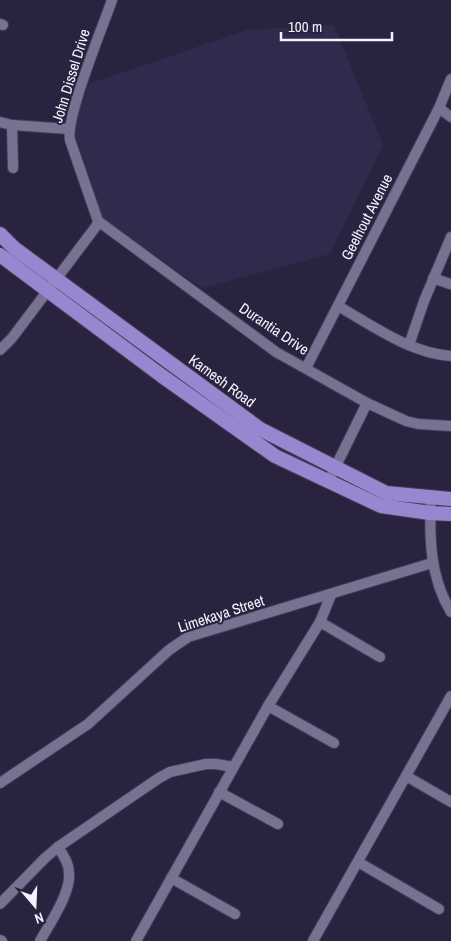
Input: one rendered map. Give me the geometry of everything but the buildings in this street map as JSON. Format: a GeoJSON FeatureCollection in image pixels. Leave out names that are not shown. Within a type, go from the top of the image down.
{"type":"FeatureCollection","features":[{"type":"Feature","properties":{"kind":"main road","name":"Kamesh Road"},"geometry":{"type":"LineString","coordinates":[[0,234],[14,248],[260,430],[386,493],[451,499]]}},
{"type":"Feature","properties":{"kind":"main road","name":"Kamesh Road"},"geometry":{"type":"LineString","coordinates":[[0,255],[48,292],[275,456],[381,506],[451,514]]}},
{"type":"Feature","properties":{"kind":"street","name":"John Dissel Drive"},"geometry":{"type":"LineString","coordinates":[[98,222],[70,140],[69,129],[82,85],[112,0]]}},
{"type":"Feature","properties":{"kind":"street","name":"Geelhout Avenue"},"geometry":{"type":"LineString","coordinates":[[306,368],[439,108],[451,79]]}},
{"type":"Feature","properties":{"kind":"street"},"geometry":{"type":"LineString","coordinates":[[439,108],[451,117]]}},
{"type":"Feature","properties":{"kind":"street"},"geometry":{"type":"LineString","coordinates":[[0,122],[12,125],[69,129]]}},
{"type":"Feature","properties":{"kind":"street"},"geometry":{"type":"LineString","coordinates":[[12,125],[12,168]]}},
{"type":"Feature","properties":{"kind":"street"},"geometry":{"type":"LineString","coordinates":[[0,350],[12,338],[48,292],[98,222]]}},
{"type":"Feature","properties":{"kind":"street","name":"Durantia Drive"},"geometry":{"type":"LineString","coordinates":[[98,222],[276,352],[367,403],[406,421],[418,424],[451,426]]}},
{"type":"Feature","properties":{"kind":"street"},"geometry":{"type":"LineString","coordinates":[[409,345],[433,278],[451,237]]}},
{"type":"Feature","properties":{"kind":"street"},"geometry":{"type":"LineString","coordinates":[[433,278],[450,284]]}},
{"type":"Feature","properties":{"kind":"street"},"geometry":{"type":"LineString","coordinates":[[338,306],[409,345],[434,355],[451,356]]}},
{"type":"Feature","properties":{"kind":"street"},"geometry":{"type":"LineString","coordinates":[[328,482],[367,403]]}},
{"type":"Feature","properties":{"kind":"street"},"geometry":{"type":"LineString","coordinates":[[430,498],[432,563],[451,612]]}},
{"type":"Feature","properties":{"kind":"street","name":"Limekaya Street"},"geometry":{"type":"LineString","coordinates":[[0,783],[94,719],[181,641],[201,633],[432,563]]}},
{"type":"Feature","properties":{"kind":"street"},"geometry":{"type":"LineString","coordinates":[[136,941],[268,706],[320,622],[331,595]]}},
{"type":"Feature","properties":{"kind":"street"},"geometry":{"type":"LineString","coordinates":[[320,622],[380,657]]}},
{"type":"Feature","properties":{"kind":"street"},"geometry":{"type":"LineString","coordinates":[[313,941],[451,696]]}},
{"type":"Feature","properties":{"kind":"street"},"geometry":{"type":"LineString","coordinates":[[268,706],[334,743]]}},
{"type":"Feature","properties":{"kind":"street"},"geometry":{"type":"LineString","coordinates":[[0,904],[58,847],[159,778],[170,772],[206,764],[233,767]]}},
{"type":"Feature","properties":{"kind":"street"},"geometry":{"type":"LineString","coordinates":[[406,776],[451,802]]}},
{"type":"Feature","properties":{"kind":"street"},"geometry":{"type":"LineString","coordinates":[[219,792],[278,824]]}},
{"type":"Feature","properties":{"kind":"street"},"geometry":{"type":"LineString","coordinates":[[40,941],[64,897],[69,881],[66,860],[58,847]]}},
{"type":"Feature","properties":{"kind":"street"},"geometry":{"type":"LineString","coordinates":[[358,862],[439,909]]}},
{"type":"Feature","properties":{"kind":"street"},"geometry":{"type":"LineString","coordinates":[[171,878],[235,914]]}},
{"type":"Feature","properties":{"kind":"shaded area"},"geometry":{"type":"Polygon","coordinates":[[[334,25],[383,145],[330,254],[202,288],[102,218],[73,128],[89,84],[247,30],[334,25]]]}}]}
